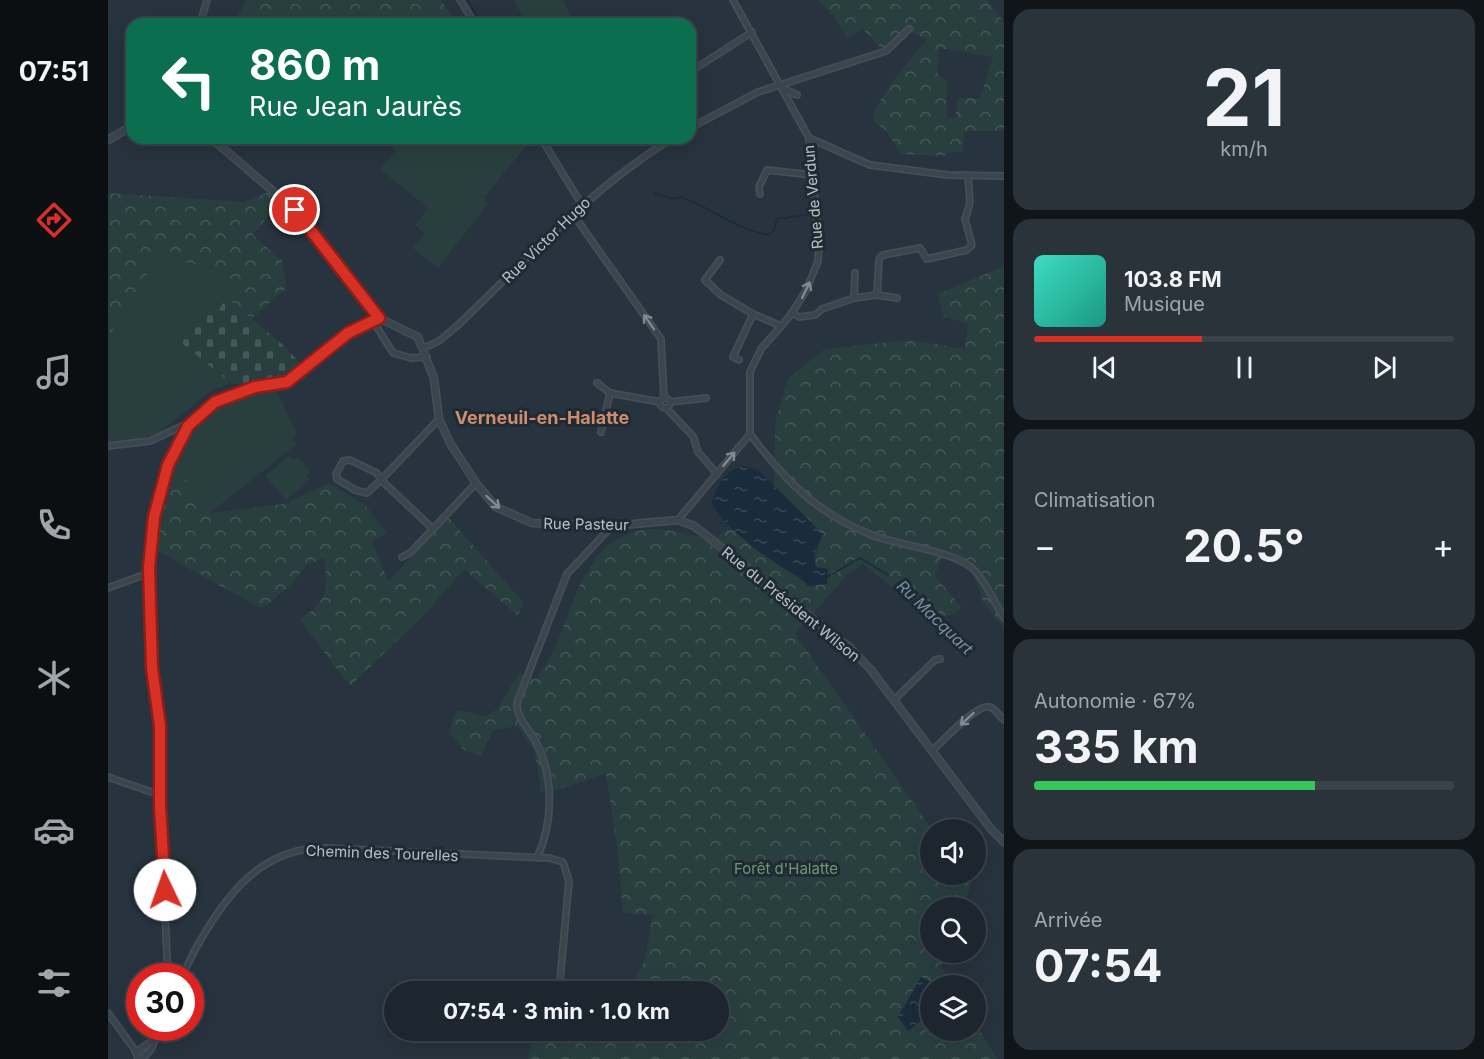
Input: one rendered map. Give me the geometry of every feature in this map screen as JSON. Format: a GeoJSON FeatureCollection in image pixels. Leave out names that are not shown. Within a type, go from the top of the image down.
{"type":"FeatureCollection","features":[{"type":"Feature","properties":{"kind":"street"},"geometry":{"type":"LineString","coordinates":[[202,18],[207,0]]}},
{"type":"Feature","properties":{"kind":"street"},"geometry":{"type":"LineString","coordinates":[[460,0],[471,18]]}},
{"type":"Feature","properties":{"kind":"street","name":"Rue de Verdun"},"geometry":{"type":"LineString","coordinates":[[733,0],[752,32],[778,86],[809,138],[816,193],[818,261],[806,291],[793,313],[761,349],[750,372],[750,434]]}},
{"type":"Feature","properties":{"kind":"street"},"geometry":{"type":"LineString","coordinates":[[696,125],[750,96],[886,51],[909,29]]}},
{"type":"Feature","properties":{"kind":"street"},"geometry":{"type":"LineString","coordinates":[[696,68],[752,32]]}},
{"type":"Feature","properties":{"kind":"street"},"geometry":{"type":"LineString","coordinates":[[778,86],[797,95]]}},
{"type":"Feature","properties":{"kind":"street"},"geometry":{"type":"LineString","coordinates":[[108,140],[126,130]]}},
{"type":"Feature","properties":{"kind":"street"},"geometry":{"type":"LineString","coordinates":[[809,138],[870,165],[913,172],[1004,176]]}},
{"type":"Feature","properties":{"kind":"street"},"geometry":{"type":"LineString","coordinates":[[219,144],[295,210],[376,320],[393,353],[411,358],[427,357]]}},
{"type":"Feature","properties":{"kind":"street"},"geometry":{"type":"LineString","coordinates":[[545,144],[582,205]]}},
{"type":"Feature","properties":{"kind":"street","name":"Rue Victor Hugo"},"geometry":{"type":"LineString","coordinates":[[424,348],[439,341],[457,326],[582,205],[640,159],[664,144]]}},
{"type":"Feature","properties":{"kind":"street"},"geometry":{"type":"LineString","coordinates":[[760,194],[759,187],[767,170],[812,175]]}},
{"type":"Feature","properties":{"kind":"street"},"geometry":{"type":"LineString","coordinates":[[878,294],[879,260],[883,255],[920,248],[927,259],[967,250],[972,244],[965,219],[970,203],[968,175]]}},
{"type":"Feature","properties":{"kind":"street"},"geometry":{"type":"LineString","coordinates":[[573,214],[661,339],[664,398],[660,402]]}},
{"type":"Feature","properties":{"kind":"street"},"geometry":{"type":"LineString","coordinates":[[720,260],[705,280],[722,295],[753,314],[781,326]]}},
{"type":"Feature","properties":{"kind":"street"},"geometry":{"type":"LineString","coordinates":[[854,298],[855,273]]}},
{"type":"Feature","properties":{"kind":"street"},"geometry":{"type":"LineString","coordinates":[[793,313],[799,317],[815,315],[822,309],[854,298],[878,294],[897,298]]}},
{"type":"Feature","properties":{"kind":"street"},"geometry":{"type":"LineString","coordinates":[[739,360],[733,357],[753,314]]}},
{"type":"Feature","properties":{"kind":"street"},"geometry":{"type":"LineString","coordinates":[[108,446],[150,441],[192,422],[227,395],[255,387],[287,382],[348,333],[376,320],[413,333],[424,348]]}},
{"type":"Feature","properties":{"kind":"street","name":"Rue Pasteur"},"geometry":{"type":"LineString","coordinates":[[424,348],[438,397],[439,419],[454,450],[476,483],[496,507],[521,519],[548,524],[612,526],[678,520]]}},
{"type":"Feature","properties":{"kind":"street"},"geometry":{"type":"LineString","coordinates":[[597,383],[610,393],[660,402]]}},
{"type":"Feature","properties":{"kind":"street"},"geometry":{"type":"LineString","coordinates":[[601,432],[610,393]]}},
{"type":"Feature","properties":{"kind":"street"},"geometry":{"type":"LineString","coordinates":[[664,398],[670,402],[706,398]]}},
{"type":"Feature","properties":{"kind":"street"},"geometry":{"type":"LineString","coordinates":[[660,402],[661,407],[666,408],[693,436],[698,452],[717,474]]}},
{"type":"Feature","properties":{"kind":"street"},"geometry":{"type":"LineString","coordinates":[[666,408],[670,402]]}},
{"type":"Feature","properties":{"kind":"street"},"geometry":{"type":"LineString","coordinates":[[433,529],[381,480],[377,472],[350,460],[343,461],[336,474],[338,479],[355,490],[367,493],[381,480],[439,419]]}},
{"type":"Feature","properties":{"kind":"street"},"geometry":{"type":"LineString","coordinates":[[167,963],[160,795],[160,726],[152,668],[149,573],[153,526],[161,486],[178,443],[192,422]]}},
{"type":"Feature","properties":{"kind":"street"},"geometry":{"type":"LineString","coordinates":[[678,520],[750,434],[770,460],[807,499],[873,536],[937,552],[974,569],[1004,618]]}},
{"type":"Feature","properties":{"kind":"street"},"geometry":{"type":"LineString","coordinates":[[402,556],[410,553],[476,483]]}},
{"type":"Feature","properties":{"kind":"street","name":"Rue du Président Wilson"},"geometry":{"type":"LineString","coordinates":[[678,520],[694,526],[849,646],[894,700],[1004,842]]}},
{"type":"Feature","properties":{"kind":"street"},"geometry":{"type":"LineString","coordinates":[[537,858],[545,837],[548,818],[546,769],[537,742],[516,707],[567,574],[612,526]]}},
{"type":"Feature","properties":{"kind":"street"},"geometry":{"type":"LineString","coordinates":[[108,588],[149,573]]}},
{"type":"Feature","properties":{"kind":"street"},"geometry":{"type":"LineString","coordinates":[[894,700],[935,660],[940,659]]}},
{"type":"Feature","properties":{"kind":"street"},"geometry":{"type":"LineString","coordinates":[[932,751],[974,712],[984,706],[992,707],[1004,720]]}},
{"type":"Feature","properties":{"kind":"street"},"geometry":{"type":"LineString","coordinates":[[108,777],[160,795]]}},
{"type":"Feature","properties":{"kind":"street","name":"Chemin des Tourelles"},"geometry":{"type":"LineString","coordinates":[[187,963],[200,940],[242,882],[260,866],[285,853],[321,848],[537,858],[563,862],[569,876],[561,981]]}},
{"type":"Feature","properties":{"kind":"street"},"geometry":{"type":"LineString","coordinates":[[108,1013],[140,1059],[151,1050],[154,1041]]}},
{"type":"Feature","properties":{"kind":"street"},"geometry":{"type":"LineString","coordinates":[[136,1052],[153,1041]]}},
{"type":"Feature","properties":{"kind":"green space"},"geometry":{"type":"Polygon","coordinates":[[[247,0],[441,0],[454,18],[236,18],[247,0]]]}},
{"type":"Feature","properties":{"kind":"green space"},"geometry":{"type":"Polygon","coordinates":[[[514,0],[563,0],[571,18],[523,18],[514,0]]]}},
{"type":"Feature","properties":{"kind":"green space"},"geometry":{"type":"Polygon","coordinates":[[[818,0],[987,0],[1004,22],[1004,131],[964,131],[963,151],[947,153],[944,156],[901,154],[886,131],[873,120],[879,102],[886,91],[926,40],[909,30],[884,51],[863,29],[847,38],[833,16],[818,0]],[[939,48],[937,73],[947,82],[947,117],[955,119],[958,98],[980,98],[993,57],[939,48]]]}},
{"type":"Feature","properties":{"kind":"green space"},"geometry":{"type":"Polygon","coordinates":[[[388,144],[528,144],[484,197],[488,204],[438,268],[413,248],[425,234],[415,225],[428,208],[380,169],[395,151],[388,144]]]}},
{"type":"Feature","properties":{"kind":"green space"},"geometry":{"type":"Polygon","coordinates":[[[269,192],[281,200],[253,235],[282,261],[287,288],[251,319],[226,298],[236,283],[216,269],[158,257],[118,319],[108,340],[108,193],[244,202],[269,192]]]}},
{"type":"Feature","properties":{"kind":"green space"},"geometry":{"type":"Polygon","coordinates":[[[157,257],[216,269],[236,283],[219,310],[180,341],[231,383],[211,391],[159,432],[131,443],[108,444],[108,340],[118,319],[157,257]]]}},
{"type":"Feature","properties":{"kind":"green space","name":"Forêt d'Halatte"},"geometry":{"type":"Polygon","coordinates":[[[1004,266],[1004,628],[984,604],[970,564],[942,556],[935,576],[962,608],[953,615],[928,616],[863,564],[847,575],[795,634],[925,819],[920,819],[920,885],[971,885],[966,897],[920,897],[920,963],[942,963],[941,966],[947,975],[920,975],[920,1041],[986,1040],[997,1059],[528,1059],[531,1041],[729,1041],[729,981],[633,981],[645,960],[653,915],[623,913],[618,854],[606,773],[554,791],[541,792],[535,752],[517,726],[493,730],[481,756],[464,750],[449,732],[455,714],[460,710],[486,717],[497,709],[519,673],[536,679],[555,648],[588,570],[614,541],[632,533],[661,529],[716,540],[720,533],[734,529],[778,565],[800,576],[808,586],[823,534],[774,485],[775,423],[788,378],[825,349],[911,340],[965,349],[968,323],[944,317],[938,294],[1004,266]]]}},
{"type":"Feature","properties":{"kind":"green space"},"geometry":{"type":"Polygon","coordinates":[[[226,298],[283,345],[302,365],[283,379],[272,382],[251,386],[231,383],[179,341],[208,305],[219,310],[226,298]]]}},
{"type":"Feature","properties":{"kind":"green space"},"geometry":{"type":"Polygon","coordinates":[[[269,389],[276,389],[297,435],[292,438],[297,444],[210,513],[174,464],[182,447],[199,422],[222,404],[269,389]]]}},
{"type":"Feature","properties":{"kind":"green space"},"geometry":{"type":"Polygon","coordinates":[[[289,456],[293,460],[298,457],[310,471],[306,475],[310,480],[286,500],[265,476],[289,456]]]}},
{"type":"Feature","properties":{"kind":"green space"},"geometry":{"type":"Polygon","coordinates":[[[174,464],[211,513],[284,504],[329,483],[365,505],[387,534],[372,540],[388,581],[449,518],[523,602],[518,616],[464,569],[427,612],[350,686],[300,620],[316,607],[324,594],[326,579],[324,558],[306,565],[292,584],[262,609],[156,550],[160,520],[174,464]]]}},
{"type":"Feature","properties":{"kind":"water"},"geometry":{"type":"Polygon","coordinates":[[[743,466],[758,470],[823,534],[814,553],[816,567],[828,569],[827,584],[808,586],[750,544],[730,527],[716,510],[712,502],[719,484],[726,475],[743,466]]]}},
{"type":"Feature","properties":{"kind":"water"},"geometry":{"type":"Polygon","coordinates":[[[920,979],[920,1021],[908,1031],[898,1017],[920,979]]]}},
{"type":"Feature","properties":{"kind":"waterway","name":"Ru Macquart"},"geometry":{"type":"LineString","coordinates":[[468,0],[478,18]]}},
{"type":"Feature","properties":{"kind":"waterway","name":"Ru Macquart"},"geometry":{"type":"LineString","coordinates":[[655,193],[691,201],[746,228],[769,235],[774,230],[777,219],[813,214]]}},
{"type":"Feature","properties":{"kind":"waterway","name":"Ru Macquart"},"geometry":{"type":"LineString","coordinates":[[827,577],[860,558],[888,575]]}},
{"type":"Feature","properties":{"kind":"district","name":"Verneuil-en-Halatte"},"geometry":{"type":"Point","coordinates":[542,417]}},
{"type":"Feature","properties":{"kind":"route"},"geometry":{"type":"LineString","coordinates":[[165,890],[160,806],[160,726],[152,668],[149,568],[154,517],[168,465],[188,426],[215,402],[227,395],[262,385],[287,382],[348,333],[379,318],[295,210]]}}]}
